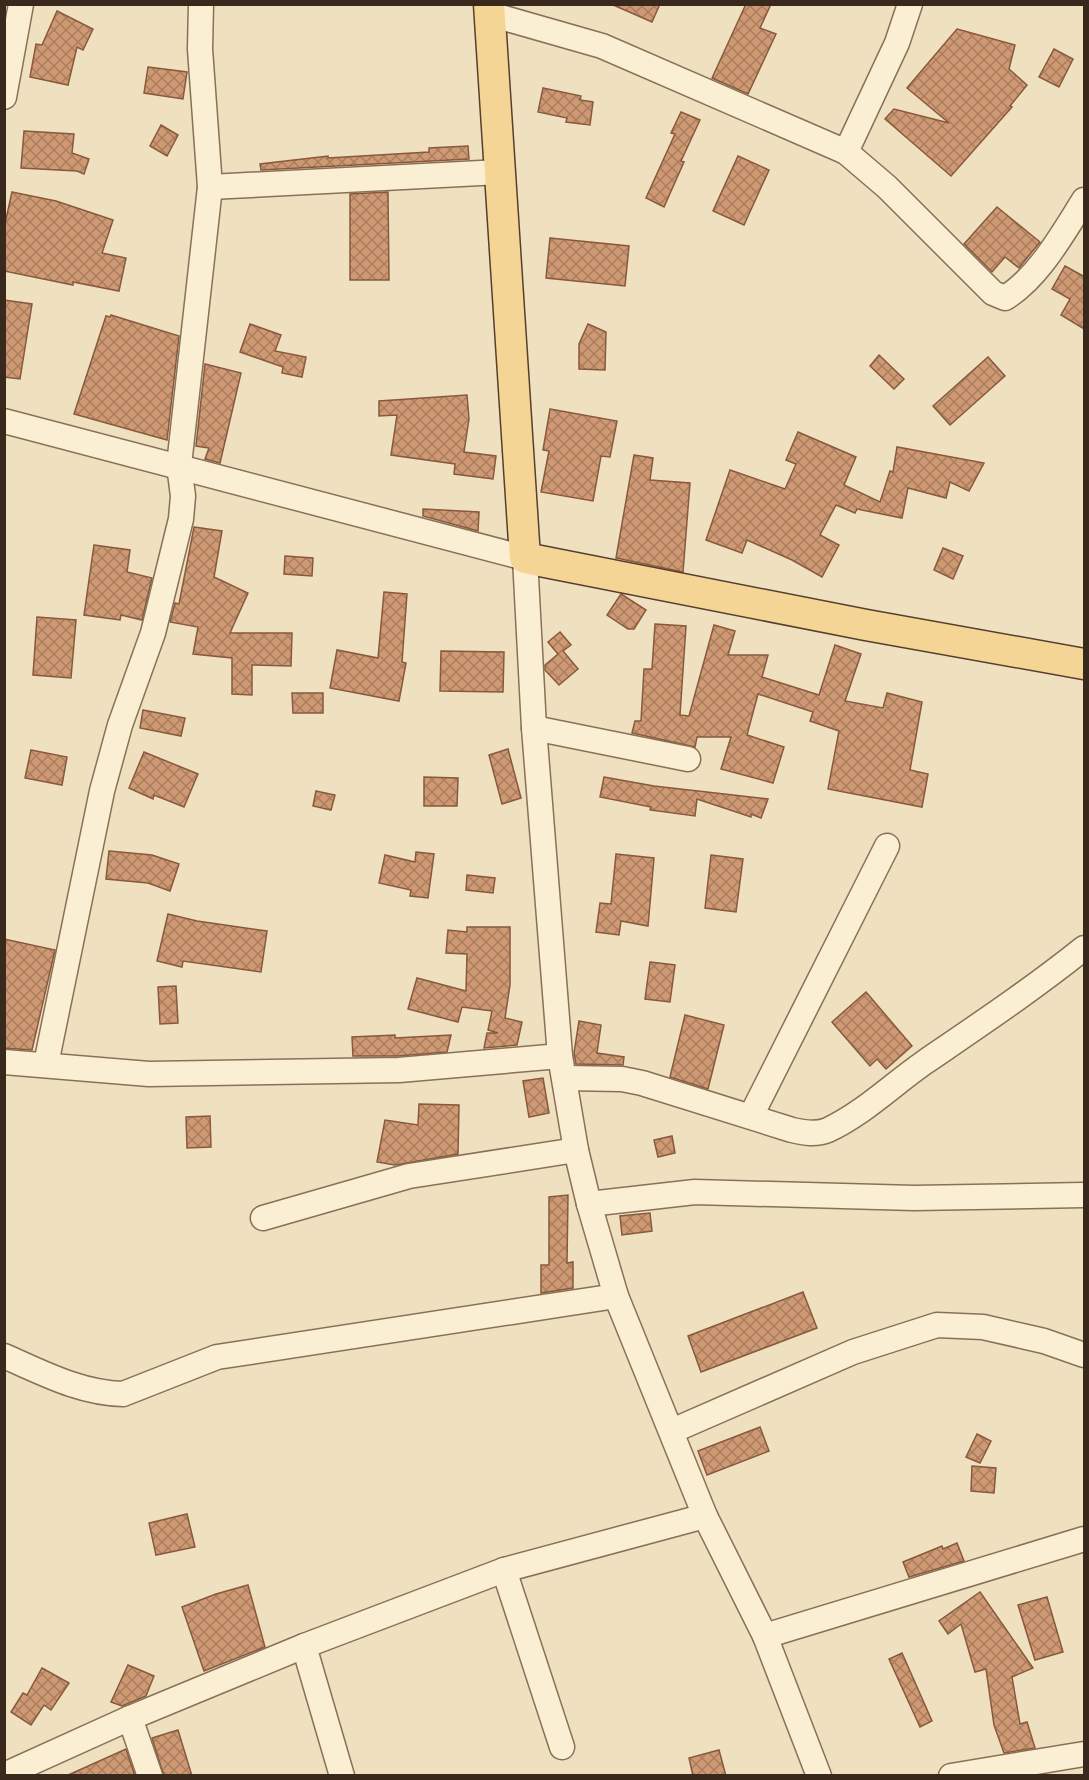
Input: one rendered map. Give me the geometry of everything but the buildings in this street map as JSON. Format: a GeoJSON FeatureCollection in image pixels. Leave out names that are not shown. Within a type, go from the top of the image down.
{"type":"FeatureCollection","features":[{"type":"Feature","properties":{"kind":"main road"},"geometry":{"type":"LineString","coordinates":[[490,9],[525,558],[866,625],[1084,664]]}},
{"type":"Feature","properties":{"kind":"street"},"geometry":{"type":"LineString","coordinates":[[4,97],[21,4]]}},
{"type":"Feature","properties":{"kind":"street"},"geometry":{"type":"LineString","coordinates":[[46,1064],[102,791],[120,724],[153,633],[181,519],[183,496],[178,465],[210,187],[200,49],[201,4]]}},
{"type":"Feature","properties":{"kind":"street"},"geometry":{"type":"LineString","coordinates":[[846,152],[897,43],[910,4]]}},
{"type":"Feature","properties":{"kind":"street"},"geometry":{"type":"LineString","coordinates":[[490,9],[602,46],[846,152],[887,187],[993,293],[1005,298],[1018,290],[1054,247],[1084,200]]}},
{"type":"Feature","properties":{"kind":"street"},"geometry":{"type":"LineString","coordinates":[[210,187],[500,172]]}},
{"type":"Feature","properties":{"kind":"street"},"geometry":{"type":"LineString","coordinates":[[4,421],[525,558],[534,728],[562,1067],[576,1150],[589,1204],[616,1296],[705,1516],[765,1636],[819,1776]]}},
{"type":"Feature","properties":{"kind":"street"},"geometry":{"type":"LineString","coordinates":[[534,728],[688,759]]}},
{"type":"Feature","properties":{"kind":"street"},"geometry":{"type":"LineString","coordinates":[[751,1116],[887,846]]}},
{"type":"Feature","properties":{"kind":"street"},"geometry":{"type":"LineString","coordinates":[[4,1062],[149,1074],[562,1067],[642,1083],[809,1134],[825,1131],[865,1108],[1084,948]]}},
{"type":"Feature","properties":{"kind":"street"},"geometry":{"type":"LineString","coordinates":[[263,1218],[409,1176],[576,1150]]}},
{"type":"Feature","properties":{"kind":"street"},"geometry":{"type":"LineString","coordinates":[[589,1204],[695,1192],[914,1198],[1084,1195]]}},
{"type":"Feature","properties":{"kind":"street"},"geometry":{"type":"LineString","coordinates":[[4,1356],[71,1385],[107,1394],[123,1394],[217,1357],[616,1296]]}},
{"type":"Feature","properties":{"kind":"street"},"geometry":{"type":"LineString","coordinates":[[672,1431],[853,1352],[937,1326],[983,1327],[1044,1341],[1084,1355]]}},
{"type":"Feature","properties":{"kind":"street"},"geometry":{"type":"LineString","coordinates":[[4,1775],[130,1718],[304,1646],[504,1570],[705,1516]]}},
{"type":"Feature","properties":{"kind":"street"},"geometry":{"type":"LineString","coordinates":[[765,1636],[1084,1539]]}},
{"type":"Feature","properties":{"kind":"street"},"geometry":{"type":"LineString","coordinates":[[504,1570],[562,1747]]}},
{"type":"Feature","properties":{"kind":"street"},"geometry":{"type":"LineString","coordinates":[[304,1646],[342,1776]]}},
{"type":"Feature","properties":{"kind":"street"},"geometry":{"type":"LineString","coordinates":[[130,1718],[150,1776]]}},
{"type":"Feature","properties":{"kind":"street"},"geometry":{"type":"LineString","coordinates":[[951,1776],[1084,1754]]}}]}
